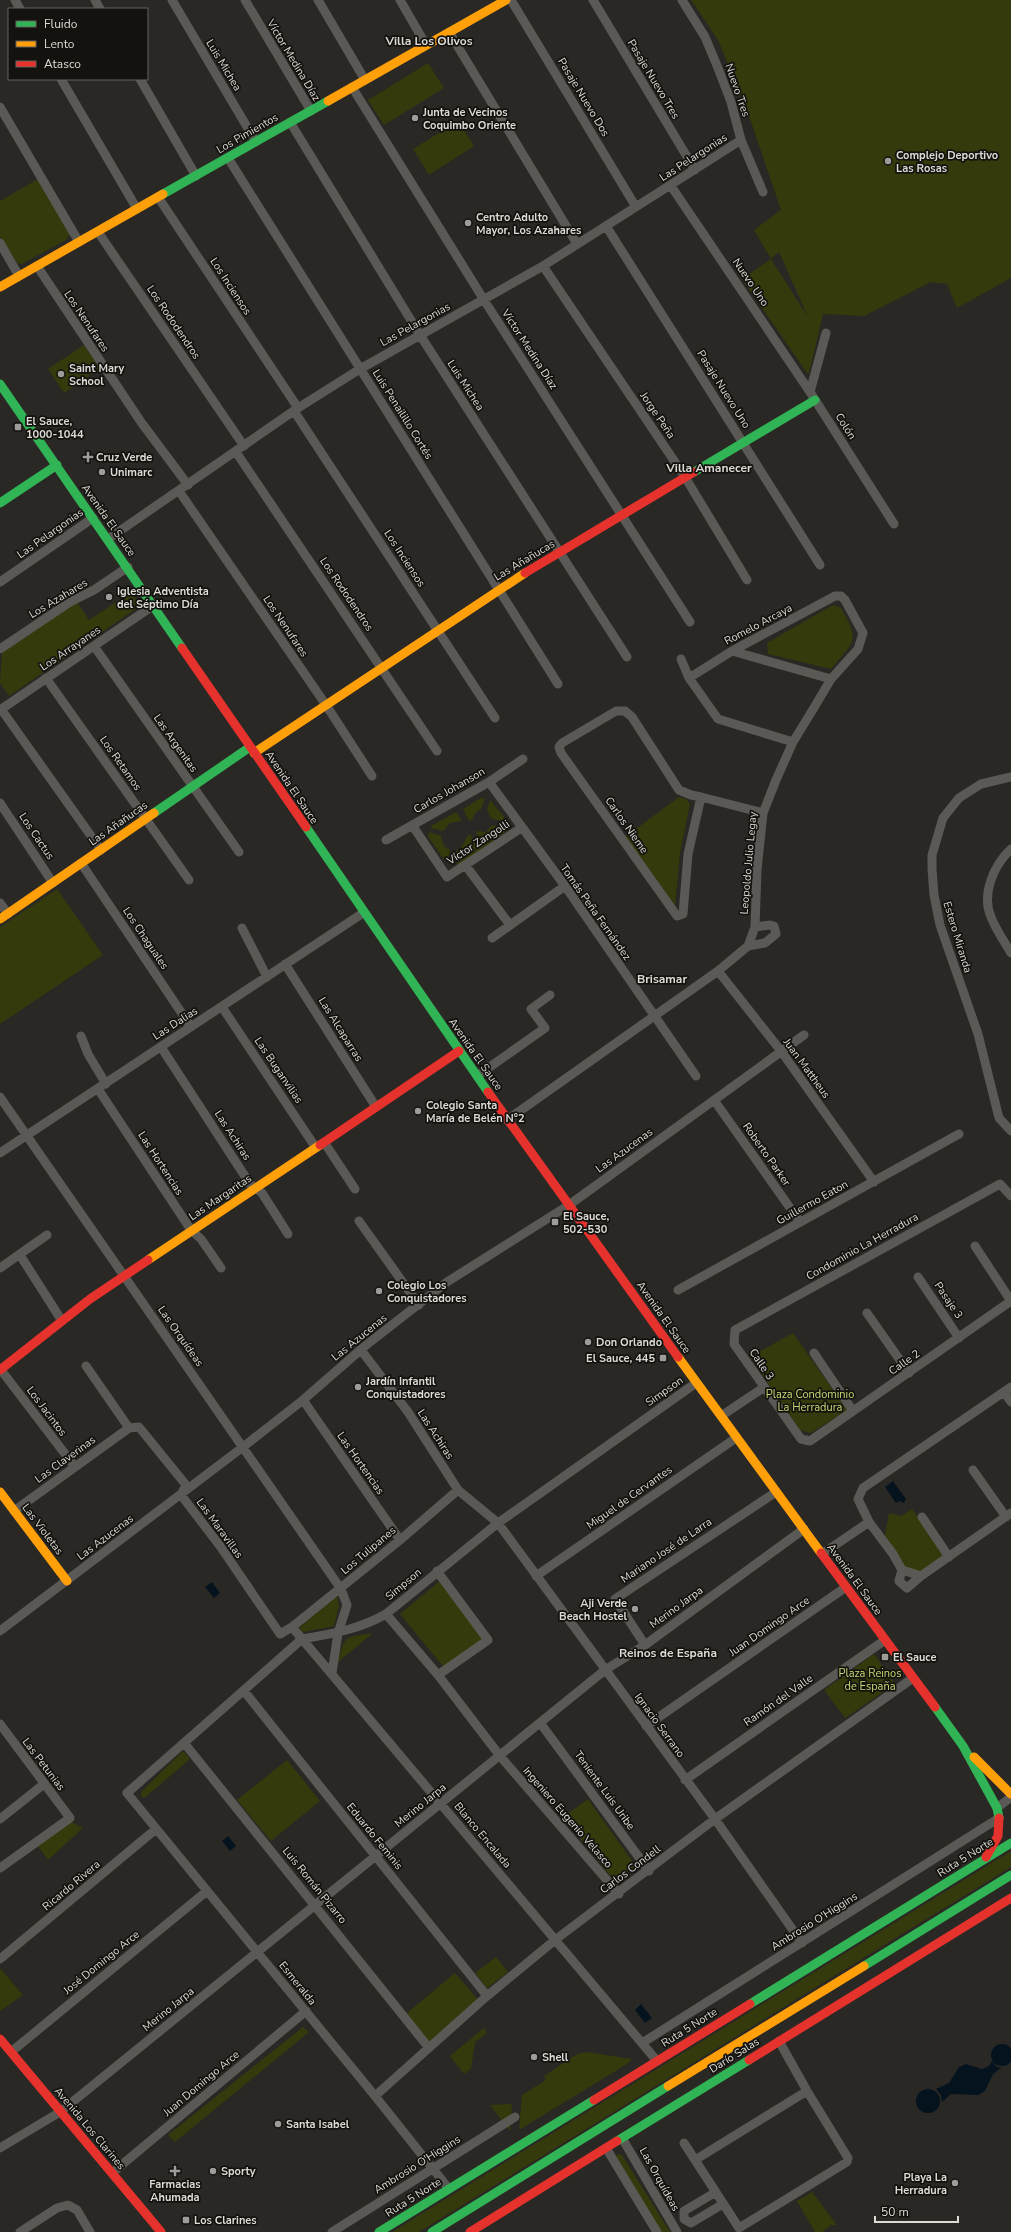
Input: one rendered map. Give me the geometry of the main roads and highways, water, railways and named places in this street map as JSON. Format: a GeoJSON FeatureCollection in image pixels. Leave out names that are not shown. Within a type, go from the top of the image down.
{"type":"FeatureCollection","features":[{"type":"Feature","properties":{"kind":"main road","name":"Los Pimientos"},"geometry":{"type":"LineString","coordinates":[[0,287],[506,0]]}},
{"type":"Feature","properties":{"kind":"main road","name":"Avenida El Sauce"},"geometry":{"type":"LineString","coordinates":[[0,384],[128,567],[363,913],[459,1051],[696,1383],[963,1746],[1011,1796]]}},
{"type":"Feature","properties":{"kind":"main road","name":"Las Añañucas"},"geometry":{"type":"LineString","coordinates":[[4,917],[192,787],[326,705],[499,588],[744,442],[812,396]]}},
{"type":"Feature","properties":{"kind":"main road"},"geometry":{"type":"LineString","coordinates":[[0,503],[57,465]]}},
{"type":"Feature","properties":{"kind":"main road","name":"Las Margaritas"},"geometry":{"type":"LineString","coordinates":[[0,1370],[90,1298],[459,1051]]}},
{"type":"Feature","properties":{"kind":"main road","name":"Las Violetas"},"geometry":{"type":"LineString","coordinates":[[0,1492],[67,1581]]}},
{"type":"Feature","properties":{"kind":"main road","name":"Avenida El Sauce"},"geometry":{"type":"LineString","coordinates":[[963,1746],[1003,1820],[996,1840],[986,1858]]}},
{"type":"Feature","properties":{"kind":"main road","name":"Ruta 5 Norte"},"geometry":{"type":"LineString","coordinates":[[379,2232],[1011,1843]]}},
{"type":"Feature","properties":{"kind":"main road"},"geometry":{"type":"LineString","coordinates":[[432,2232],[1011,1875]]}},
{"type":"Feature","properties":{"kind":"main road","name":"Darío Salas"},"geometry":{"type":"LineString","coordinates":[[470,2232],[1011,1898]]}},
{"type":"Feature","properties":{"kind":"main road","name":"Avenida Los Clarines"},"geometry":{"type":"LineString","coordinates":[[0,2039],[161,2232]]}},
{"type":"Feature","properties":{"kind":"water"},"geometry":{"type":"Polygon","coordinates":[[[893,1481],[906,1499],[904,1503],[899,1501],[896,1503],[885,1487],[893,1481]]]}},
{"type":"Feature","properties":{"kind":"water"},"geometry":{"type":"Polygon","coordinates":[[[212,1582],[220,1593],[214,1598],[205,1587],[212,1582]]]}},
{"type":"Feature","properties":{"kind":"water"},"geometry":{"type":"Polygon","coordinates":[[[228,1836],[236,1846],[230,1851],[222,1841],[228,1836]]]}},
{"type":"Feature","properties":{"kind":"water"},"geometry":{"type":"Polygon","coordinates":[[[641,2004],[652,2018],[645,2023],[635,2010],[641,2004]]]}},
{"type":"Feature","properties":{"kind":"water"},"geometry":{"type":"Polygon","coordinates":[[[1002,2044],[1010,2047],[1012,2051],[1012,2059],[1010,2063],[1002,2066],[994,2063],[991,2055],[994,2047],[1002,2044]]]}},
{"type":"Feature","properties":{"kind":"water"},"geometry":{"type":"Polygon","coordinates":[[[992,2061],[997,2067],[1001,2068],[993,2074],[985,2091],[978,2095],[951,2094],[942,2102],[941,2095],[936,2089],[949,2083],[959,2067],[966,2064],[982,2069],[989,2066],[992,2061]]]}},
{"type":"Feature","properties":{"kind":"water"},"geometry":{"type":"Polygon","coordinates":[[[928,2089],[937,2092],[940,2101],[937,2110],[928,2113],[919,2110],[916,2101],[919,2092],[928,2089]]]}},
{"type":"Feature","properties":{"kind":"place","name":"Junta de Vecinos Coquimbo Oriente"},"geometry":{"type":"Point","coordinates":[415,118]}},
{"type":"Feature","properties":{"kind":"place","name":"Complejo Deportivo Las Rosas"},"geometry":{"type":"Point","coordinates":[888,161]}},
{"type":"Feature","properties":{"kind":"place","name":"Centro Adulto Mayor, Los Azahares"},"geometry":{"type":"Point","coordinates":[468,223]}},
{"type":"Feature","properties":{"kind":"place","name":"Saint Mary School"},"geometry":{"type":"Point","coordinates":[61,374]}},
{"type":"Feature","properties":{"kind":"place","name":"El Sauce, 1000-1044"},"geometry":{"type":"Point","coordinates":[18,427]}},
{"type":"Feature","properties":{"kind":"place","name":"Cruz Verde"},"geometry":{"type":"Point","coordinates":[88,457]}},
{"type":"Feature","properties":{"kind":"place","name":"Unimarc"},"geometry":{"type":"Point","coordinates":[102,472]}},
{"type":"Feature","properties":{"kind":"place","name":"Iglesia Adventista del Séptimo Día"},"geometry":{"type":"Point","coordinates":[109,597]}},
{"type":"Feature","properties":{"kind":"place","name":"Colegio Santa María de Belén N°2"},"geometry":{"type":"Point","coordinates":[418,1111]}},
{"type":"Feature","properties":{"kind":"place","name":"El Sauce, 502-530"},"geometry":{"type":"Point","coordinates":[555,1222]}},
{"type":"Feature","properties":{"kind":"place","name":"Colegio Los Conquistadores"},"geometry":{"type":"Point","coordinates":[379,1291]}},
{"type":"Feature","properties":{"kind":"place","name":"Don Orlando"},"geometry":{"type":"Point","coordinates":[588,1342]}},
{"type":"Feature","properties":{"kind":"place","name":"El Sauce, 445"},"geometry":{"type":"Point","coordinates":[663,1358]}},
{"type":"Feature","properties":{"kind":"place","name":"Jardín Infantil Conquistadores"},"geometry":{"type":"Point","coordinates":[358,1387]}},
{"type":"Feature","properties":{"kind":"place","name":"Aji Verde Beach Hostel"},"geometry":{"type":"Point","coordinates":[635,1609]}},
{"type":"Feature","properties":{"kind":"place","name":"El Sauce"},"geometry":{"type":"Point","coordinates":[885,1657]}},
{"type":"Feature","properties":{"kind":"place","name":"Shell"},"geometry":{"type":"Point","coordinates":[534,2057]}},
{"type":"Feature","properties":{"kind":"place","name":"Santa Isabel"},"geometry":{"type":"Point","coordinates":[278,2124]}},
{"type":"Feature","properties":{"kind":"place","name":"Farmacias Ahumada"},"geometry":{"type":"Point","coordinates":[175,2171]}},
{"type":"Feature","properties":{"kind":"place","name":"Sporty"},"geometry":{"type":"Point","coordinates":[213,2171]}},
{"type":"Feature","properties":{"kind":"place","name":"Playa La Herradura"},"geometry":{"type":"Point","coordinates":[955,2183]}},
{"type":"Feature","properties":{"kind":"place","name":"Los Clarines"},"geometry":{"type":"Point","coordinates":[186,2220]}},
{"type":"Feature","properties":{"kind":"district","name":"Villa Los Olivos"},"geometry":{"type":"Point","coordinates":[429,41]}},
{"type":"Feature","properties":{"kind":"district","name":"Villa Amanecer"},"geometry":{"type":"Point","coordinates":[709,468]}},
{"type":"Feature","properties":{"kind":"district","name":"Brisamar"},"geometry":{"type":"Point","coordinates":[662,979]}},
{"type":"Feature","properties":{"kind":"district","name":"Reinos de España"},"geometry":{"type":"Point","coordinates":[668,1653]}},
{"type":"Feature","properties":{"kind":"park label","name":"Plaza Condominio La Herradura"},"geometry":{"type":"Point","coordinates":[810,1400]}},
{"type":"Feature","properties":{"kind":"park label","name":"Plaza Reinos de España"},"geometry":{"type":"Point","coordinates":[870,1679]}}]}
